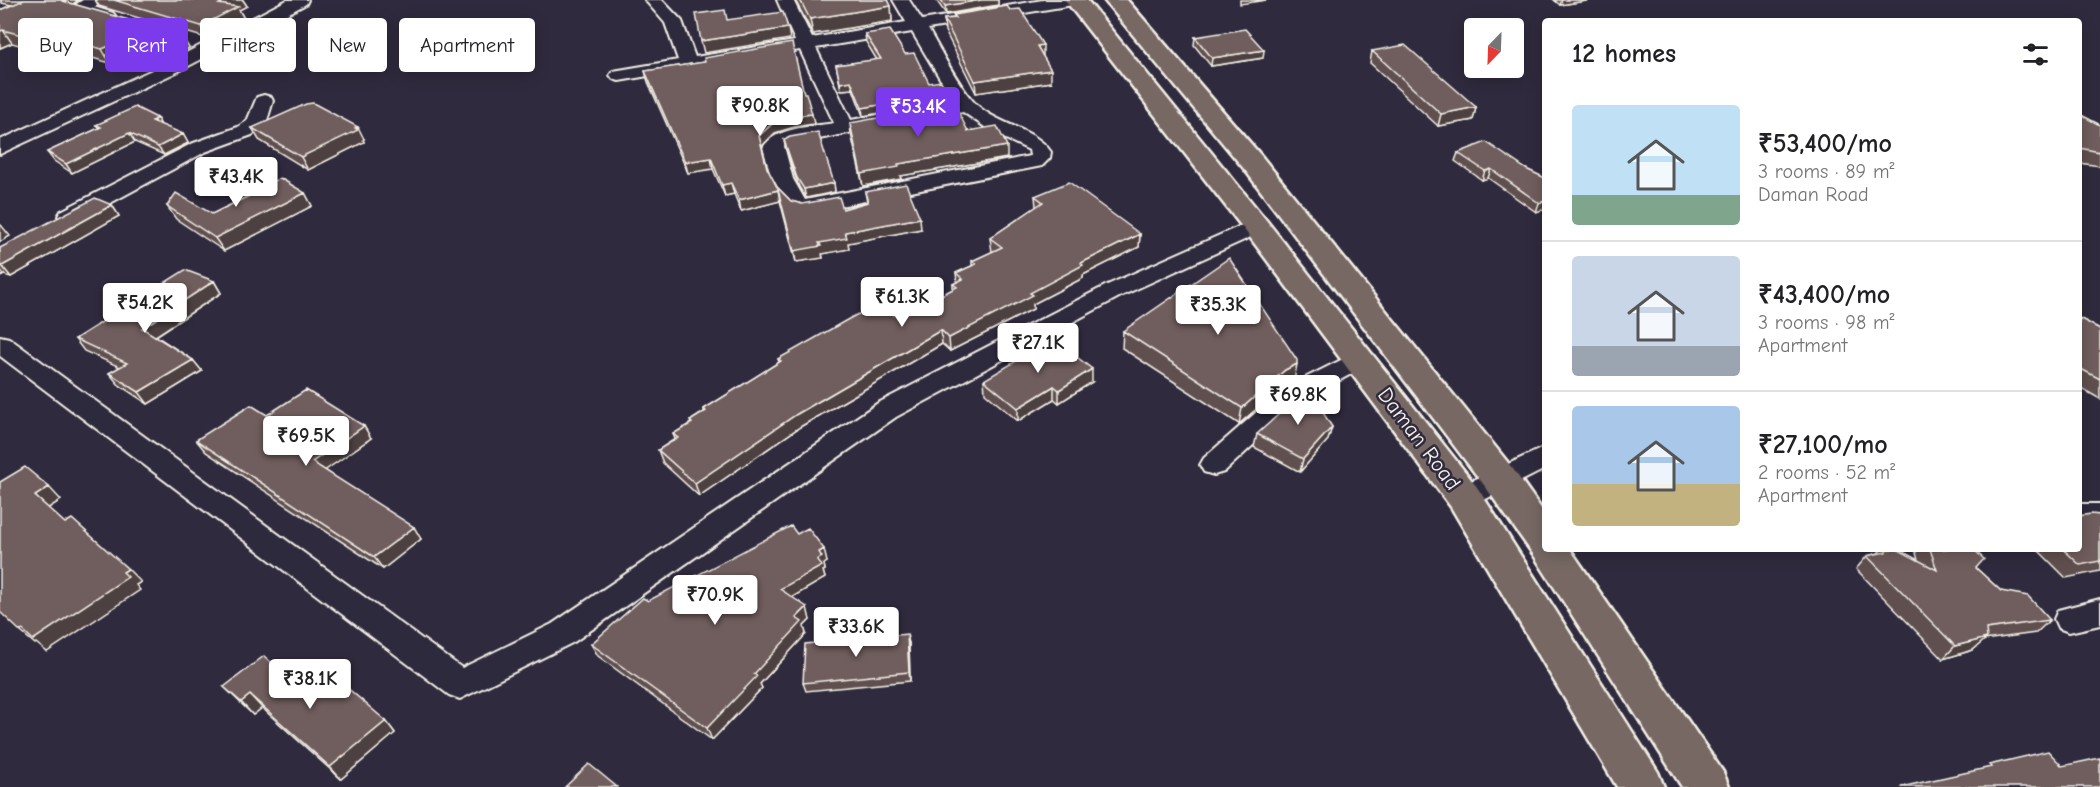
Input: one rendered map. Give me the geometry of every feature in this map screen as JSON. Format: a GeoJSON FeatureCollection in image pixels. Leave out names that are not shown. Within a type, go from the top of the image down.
{"type":"FeatureCollection","features":[{"type":"Feature","properties":{"kind":"main road","name":"Daman Road"},"geometry":{"type":"LineString","coordinates":[[1075,0],[1256,226],[1464,497],[1642,787]]}},
{"type":"Feature","properties":{"kind":"main road"},"geometry":{"type":"LineString","coordinates":[[1114,0],[1254,164],[1500,479],[1542,539]]}},
{"type":"Feature","properties":{"kind":"main road"},"geometry":{"type":"LineString","coordinates":[[1551,552],[1707,787]]}},
{"type":"Feature","properties":{"kind":"street"},"geometry":{"type":"LineString","coordinates":[[97,0],[78,8],[111,18]]}},
{"type":"Feature","properties":{"kind":"street"},"geometry":{"type":"LineString","coordinates":[[266,18],[300,0]]}},
{"type":"Feature","properties":{"kind":"street"},"geometry":{"type":"LineString","coordinates":[[653,0],[673,21],[688,63]]}},
{"type":"Feature","properties":{"kind":"street"},"geometry":{"type":"LineString","coordinates":[[786,0],[845,127]]}},
{"type":"Feature","properties":{"kind":"street"},"geometry":{"type":"LineString","coordinates":[[901,0],[966,106],[1002,130],[1036,146],[1041,152],[1040,158],[1035,162],[817,206],[805,207],[797,204],[790,195],[773,148],[776,142],[786,138],[966,106]]}},
{"type":"Feature","properties":{"kind":"street"},"geometry":{"type":"LineString","coordinates":[[619,75],[1075,0]]}},
{"type":"Feature","properties":{"kind":"street"},"geometry":{"type":"LineString","coordinates":[[0,148],[174,68],[200,53]]}},
{"type":"Feature","properties":{"kind":"street"},"geometry":{"type":"LineString","coordinates":[[52,225],[198,148],[245,131],[256,124],[264,101]]}},
{"type":"Feature","properties":{"kind":"street"},"geometry":{"type":"LineString","coordinates":[[0,344],[460,685],[563,633],[887,410],[1113,291],[1256,226]]}},
{"type":"Feature","properties":{"kind":"street"},"geometry":{"type":"LineString","coordinates":[[1214,465],[1292,395],[1359,359]]}},
{"type":"Feature","properties":{"kind":"street"},"geometry":{"type":"LineString","coordinates":[[1464,497],[1542,458]]}},
{"type":"Feature","properties":{"kind":"street"},"geometry":{"type":"LineString","coordinates":[[2082,515],[2100,515]]}},
{"type":"Feature","properties":{"kind":"street"},"geometry":{"type":"LineString","coordinates":[[2069,619],[2100,612]]}},
{"type":"Feature","properties":{"kind":"building"},"geometry":{"type":"Polygon","coordinates":[[[24,0],[62,0],[122,18],[105,18],[105,48],[102,49],[93,47],[93,18],[18,18],[18,34],[0,31],[0,10],[24,0]]]}},
{"type":"Feature","properties":{"kind":"building"},"geometry":{"type":"Polygon","coordinates":[[[114,0],[227,0],[219,4],[238,7],[217,18],[200,18],[200,26],[188,22],[188,18],[174,18],[114,0]]]}},
{"type":"Feature","properties":{"kind":"building"},"geometry":{"type":"Polygon","coordinates":[[[800,0],[888,0],[891,6],[810,19],[800,0]]]}},
{"type":"Feature","properties":{"kind":"building"},"geometry":{"type":"Polygon","coordinates":[[[941,0],[981,0],[945,6],[941,0]]]}},
{"type":"Feature","properties":{"kind":"building"},"geometry":{"type":"Polygon","coordinates":[[[1007,6],[1010,10],[1020,9],[1043,45],[1037,46],[1051,70],[975,81],[944,19],[956,18],[954,15],[1007,6]]]}},
{"type":"Feature","properties":{"kind":"building"},"geometry":{"type":"Polygon","coordinates":[[[725,10],[727,20],[783,12],[788,28],[701,41],[696,14],[725,10]]]}},
{"type":"Feature","properties":{"kind":"building"},"geometry":{"type":"Polygon","coordinates":[[[1245,29],[1264,50],[1212,58],[1195,37],[1245,29]]]}},
{"type":"Feature","properties":{"kind":"building"},"geometry":{"type":"Polygon","coordinates":[[[890,30],[905,54],[914,53],[929,83],[941,81],[947,93],[862,108],[851,81],[840,83],[836,65],[881,59],[865,34],[890,30]]]}},
{"type":"Feature","properties":{"kind":"building"},"geometry":{"type":"Polygon","coordinates":[[[792,43],[804,93],[806,93],[812,114],[792,116],[773,123],[759,136],[767,168],[777,187],[791,201],[802,204],[839,197],[843,209],[868,202],[865,192],[906,184],[920,218],[845,232],[847,238],[819,243],[821,246],[794,251],[778,190],[739,200],[731,183],[722,185],[711,158],[685,162],[645,71],[705,62],[704,58],[792,43]]]}},
{"type":"Feature","properties":{"kind":"building"},"geometry":{"type":"Polygon","coordinates":[[[1405,45],[1476,107],[1441,114],[1372,51],[1405,45]]]}},
{"type":"Feature","properties":{"kind":"building"},"geometry":{"type":"Polygon","coordinates":[[[313,103],[358,127],[355,128],[358,130],[301,157],[252,128],[306,104],[313,103]]]}},
{"type":"Feature","properties":{"kind":"building"},"geometry":{"type":"Polygon","coordinates":[[[954,104],[968,131],[997,126],[1007,146],[898,164],[899,167],[861,174],[850,123],[954,104]]]}},
{"type":"Feature","properties":{"kind":"building"},"geometry":{"type":"Polygon","coordinates":[[[135,107],[157,118],[152,121],[183,134],[158,147],[129,133],[66,164],[47,152],[101,127],[96,125],[135,107]]]}},
{"type":"Feature","properties":{"kind":"building"},"geometry":{"type":"Polygon","coordinates":[[[2082,116],[2100,125],[2100,152],[2082,149],[2082,116]]]}},
{"type":"Feature","properties":{"kind":"building"},"geometry":{"type":"Polygon","coordinates":[[[818,132],[834,183],[804,189],[797,178],[784,140],[818,132]]]}},
{"type":"Feature","properties":{"kind":"building"},"geometry":{"type":"Polygon","coordinates":[[[1486,142],[1526,169],[1542,177],[1542,202],[1539,203],[1491,169],[1485,171],[1458,153],[1486,142]]]}},
{"type":"Feature","properties":{"kind":"building"},"geometry":{"type":"Polygon","coordinates":[[[280,178],[305,193],[215,238],[167,206],[176,193],[212,214],[254,194],[251,192],[280,178]]]}},
{"type":"Feature","properties":{"kind":"building"},"geometry":{"type":"Polygon","coordinates":[[[1069,182],[1140,234],[1081,263],[1083,265],[1030,293],[1033,295],[949,338],[941,330],[797,414],[695,483],[658,450],[678,438],[673,434],[692,423],[690,421],[706,411],[704,409],[781,361],[778,359],[854,316],[866,311],[871,314],[884,307],[898,318],[957,287],[953,284],[963,279],[956,273],[976,264],[972,261],[1002,247],[990,238],[1043,202],[1035,196],[1069,182]]]}},
{"type":"Feature","properties":{"kind":"building"},"geometry":{"type":"Polygon","coordinates":[[[95,198],[112,205],[0,266],[0,248],[95,198]]]}},
{"type":"Feature","properties":{"kind":"building"},"geometry":{"type":"Polygon","coordinates":[[[1229,258],[1297,360],[1297,364],[1285,370],[1242,408],[1123,331],[1229,258]]]}},
{"type":"Feature","properties":{"kind":"building"},"geometry":{"type":"Polygon","coordinates":[[[185,270],[214,281],[142,328],[193,360],[139,392],[109,373],[127,363],[75,339],[185,270]]]}},
{"type":"Feature","properties":{"kind":"building"},"geometry":{"type":"Polygon","coordinates":[[[2082,320],[2100,329],[2100,379],[2082,370],[2082,320]]]}},
{"type":"Feature","properties":{"kind":"building"},"geometry":{"type":"Polygon","coordinates":[[[1054,339],[1092,369],[1059,390],[1054,386],[1018,408],[984,380],[1054,339]]]}},
{"type":"Feature","properties":{"kind":"building"},"geometry":{"type":"Polygon","coordinates":[[[1308,388],[1332,427],[1303,459],[1257,434],[1308,388]]]}},
{"type":"Feature","properties":{"kind":"building"},"geometry":{"type":"Polygon","coordinates":[[[306,390],[364,426],[312,462],[414,527],[374,557],[196,440],[251,405],[267,415],[306,390]]]}},
{"type":"Feature","properties":{"kind":"building"},"geometry":{"type":"Polygon","coordinates":[[[25,467],[49,487],[35,496],[65,523],[72,519],[128,569],[123,572],[128,577],[33,640],[0,612],[0,482],[25,467]]]}},
{"type":"Feature","properties":{"kind":"building"},"geometry":{"type":"Polygon","coordinates":[[[2100,515],[2100,561],[2080,565],[2066,552],[2082,552],[2082,516],[2100,515]]]}},
{"type":"Feature","properties":{"kind":"building"},"geometry":{"type":"Polygon","coordinates":[[[791,526],[797,534],[808,528],[824,549],[819,552],[822,557],[817,560],[822,566],[780,589],[807,607],[796,618],[802,622],[754,674],[757,676],[707,728],[591,644],[643,598],[648,601],[791,526]]]}},
{"type":"Feature","properties":{"kind":"building"},"geometry":{"type":"Polygon","coordinates":[[[1886,552],[1903,552],[1937,570],[1931,552],[1976,552],[1984,559],[1976,568],[2001,591],[2028,596],[2050,620],[1986,629],[1987,638],[1955,646],[1867,556],[1886,552]]]}},
{"type":"Feature","properties":{"kind":"building"},"geometry":{"type":"Polygon","coordinates":[[[907,634],[909,672],[803,683],[805,644],[907,634]]]}},
{"type":"Feature","properties":{"kind":"building"},"geometry":{"type":"Polygon","coordinates":[[[264,656],[306,693],[331,674],[386,721],[330,767],[250,695],[241,702],[224,687],[264,656]]]}},
{"type":"Feature","properties":{"kind":"building"},"geometry":{"type":"Polygon","coordinates":[[[2048,751],[2062,766],[2100,758],[2100,787],[1901,787],[1991,767],[1989,765],[2048,751]]]}},
{"type":"Feature","properties":{"kind":"building"},"geometry":{"type":"Polygon","coordinates":[[[589,764],[617,787],[565,787],[589,764]]]}}]}
